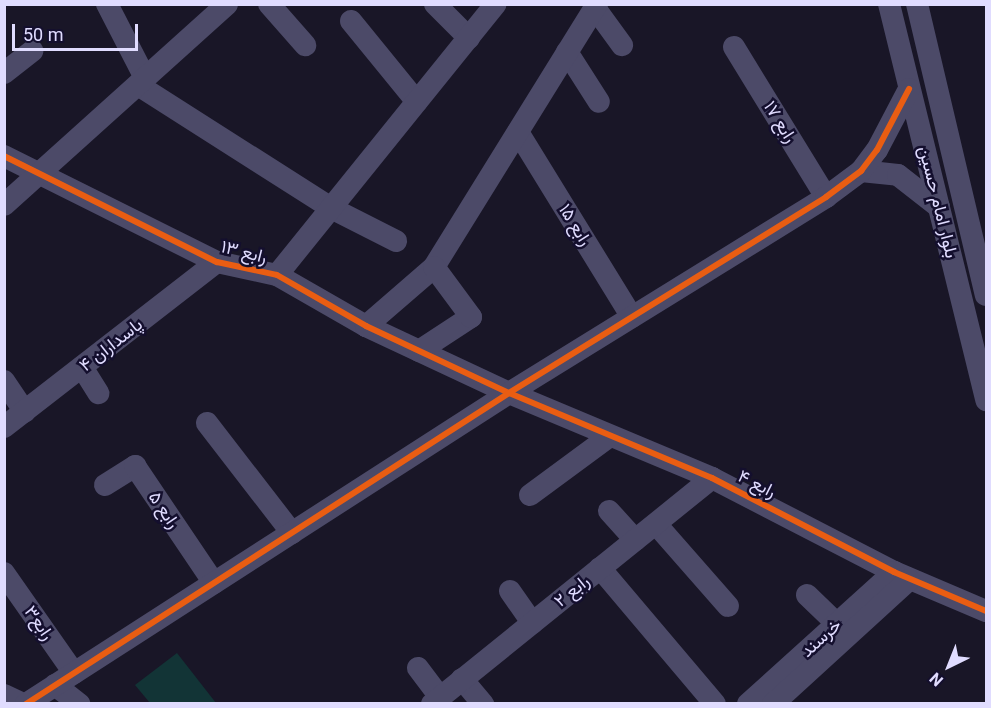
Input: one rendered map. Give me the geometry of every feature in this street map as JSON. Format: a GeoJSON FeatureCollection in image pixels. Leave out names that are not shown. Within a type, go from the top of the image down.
{"type":"FeatureCollection","features":[{"type":"Feature","properties":{"kind":"street"},"geometry":{"type":"LineString","coordinates":[[107,4],[142,81],[331,208],[396,241]]}},
{"type":"Feature","properties":{"kind":"street"},"geometry":{"type":"LineString","coordinates":[[4,205],[227,4]]}},
{"type":"Feature","properties":{"kind":"street"},"geometry":{"type":"LineString","coordinates":[[269,4],[305,45]]}},
{"type":"Feature","properties":{"kind":"street"},"geometry":{"type":"LineString","coordinates":[[435,4],[469,38]]}},
{"type":"Feature","properties":{"kind":"street"},"geometry":{"type":"LineString","coordinates":[[277,275],[496,4]]}},
{"type":"Feature","properties":{"kind":"street","name":"بلوار امام حسین"},"geometry":{"type":"LineString","coordinates":[[889,4],[984,376],[987,400]]}},
{"type":"Feature","properties":{"kind":"street","name":"بلوار امام حسین"},"geometry":{"type":"LineString","coordinates":[[917,4],[987,295]]}},
{"type":"Feature","properties":{"kind":"street"},"geometry":{"type":"LineString","coordinates":[[366,326],[434,267],[596,6],[622,45]]}},
{"type":"Feature","properties":{"kind":"street"},"geometry":{"type":"LineString","coordinates":[[351,21],[417,102]]}},
{"type":"Feature","properties":{"kind":"street","name":"رابع ۱۷"},"geometry":{"type":"LineString","coordinates":[[734,47],[826,197]]}},
{"type":"Feature","properties":{"kind":"street"},"geometry":{"type":"LineString","coordinates":[[4,73],[32,51]]}},
{"type":"Feature","properties":{"kind":"street"},"geometry":{"type":"LineString","coordinates":[[567,52],[599,102]]}},
{"type":"Feature","properties":{"kind":"street"},"geometry":{"type":"LineString","coordinates":[[4,695],[25,704],[509,393],[826,197],[861,171],[885,137],[909,89]]}},
{"type":"Feature","properties":{"kind":"street","name":"رابع ۱۵"},"geometry":{"type":"LineString","coordinates":[[518,132],[632,317]]}},
{"type":"Feature","properties":{"kind":"street","name":"رابع ۱۳"},"geometry":{"type":"LineString","coordinates":[[4,156],[38,175],[217,262],[277,275],[366,326],[509,393]]}},
{"type":"Feature","properties":{"kind":"street"},"geometry":{"type":"LineString","coordinates":[[861,171],[898,175],[939,207]]}},
{"type":"Feature","properties":{"kind":"street","name":"پاسداران ۴"},"geometry":{"type":"LineString","coordinates":[[4,427],[217,262]]}},
{"type":"Feature","properties":{"kind":"street"},"geometry":{"type":"LineString","coordinates":[[419,351],[471,316],[434,267]]}},
{"type":"Feature","properties":{"kind":"street"},"geometry":{"type":"LineString","coordinates":[[82,367],[98,393]]}},
{"type":"Feature","properties":{"kind":"street"},"geometry":{"type":"LineString","coordinates":[[4,381],[25,412]]}},
{"type":"Feature","properties":{"kind":"street","name":"رابع ۴"},"geometry":{"type":"LineString","coordinates":[[509,393],[712,478],[902,576],[987,611]]}},
{"type":"Feature","properties":{"kind":"street"},"geometry":{"type":"LineString","coordinates":[[207,423],[292,533]]}},
{"type":"Feature","properties":{"kind":"street"},"geometry":{"type":"LineString","coordinates":[[530,495],[610,436]]}},
{"type":"Feature","properties":{"kind":"street","name":"رابع ۵"},"geometry":{"type":"LineString","coordinates":[[105,485],[135,466],[214,583]]}},
{"type":"Feature","properties":{"kind":"street","name":"رابع ۲"},"geometry":{"type":"LineString","coordinates":[[436,700],[712,478]]}},
{"type":"Feature","properties":{"kind":"street"},"geometry":{"type":"LineString","coordinates":[[609,511],[635,540]]}},
{"type":"Feature","properties":{"kind":"street"},"geometry":{"type":"LineString","coordinates":[[656,524],[728,606]]}},
{"type":"Feature","properties":{"kind":"street"},"geometry":{"type":"LineString","coordinates":[[600,568],[715,704]]}},
{"type":"Feature","properties":{"kind":"street","name":"رابع۳"},"geometry":{"type":"LineString","coordinates":[[4,573],[65,679]]}},
{"type":"Feature","properties":{"kind":"street","name":"خرسند"},"geometry":{"type":"LineString","coordinates":[[748,704],[837,624],[902,576]]}},
{"type":"Feature","properties":{"kind":"street","name":"خرسند"},"geometry":{"type":"LineString","coordinates":[[772,704],[902,576]]}},
{"type":"Feature","properties":{"kind":"street"},"geometry":{"type":"LineString","coordinates":[[510,591],[532,623]]}},
{"type":"Feature","properties":{"kind":"street"},"geometry":{"type":"LineString","coordinates":[[807,595],[837,624]]}},
{"type":"Feature","properties":{"kind":"street"},"geometry":{"type":"LineString","coordinates":[[418,668],[436,700]]}},
{"type":"Feature","properties":{"kind":"street"},"geometry":{"type":"LineString","coordinates":[[65,679],[79,704]]}},
{"type":"Feature","properties":{"kind":"street"},"geometry":{"type":"LineString","coordinates":[[462,679],[483,704]]}},
{"type":"Feature","properties":{"kind":"green space"},"geometry":{"type":"Polygon","coordinates":[[[177,653],[216,703],[150,703],[135,685],[177,653]]]}},
{"type":"Feature","properties":{"kind":"cycle path"},"geometry":{"type":"LineString","coordinates":[[26,704],[509,393],[826,197],[861,171],[877,150],[909,89]]}},
{"type":"Feature","properties":{"kind":"cycle path"},"geometry":{"type":"LineString","coordinates":[[4,156],[217,262],[277,275],[366,326],[509,393],[712,478],[894,572],[986,611]]}}]}
